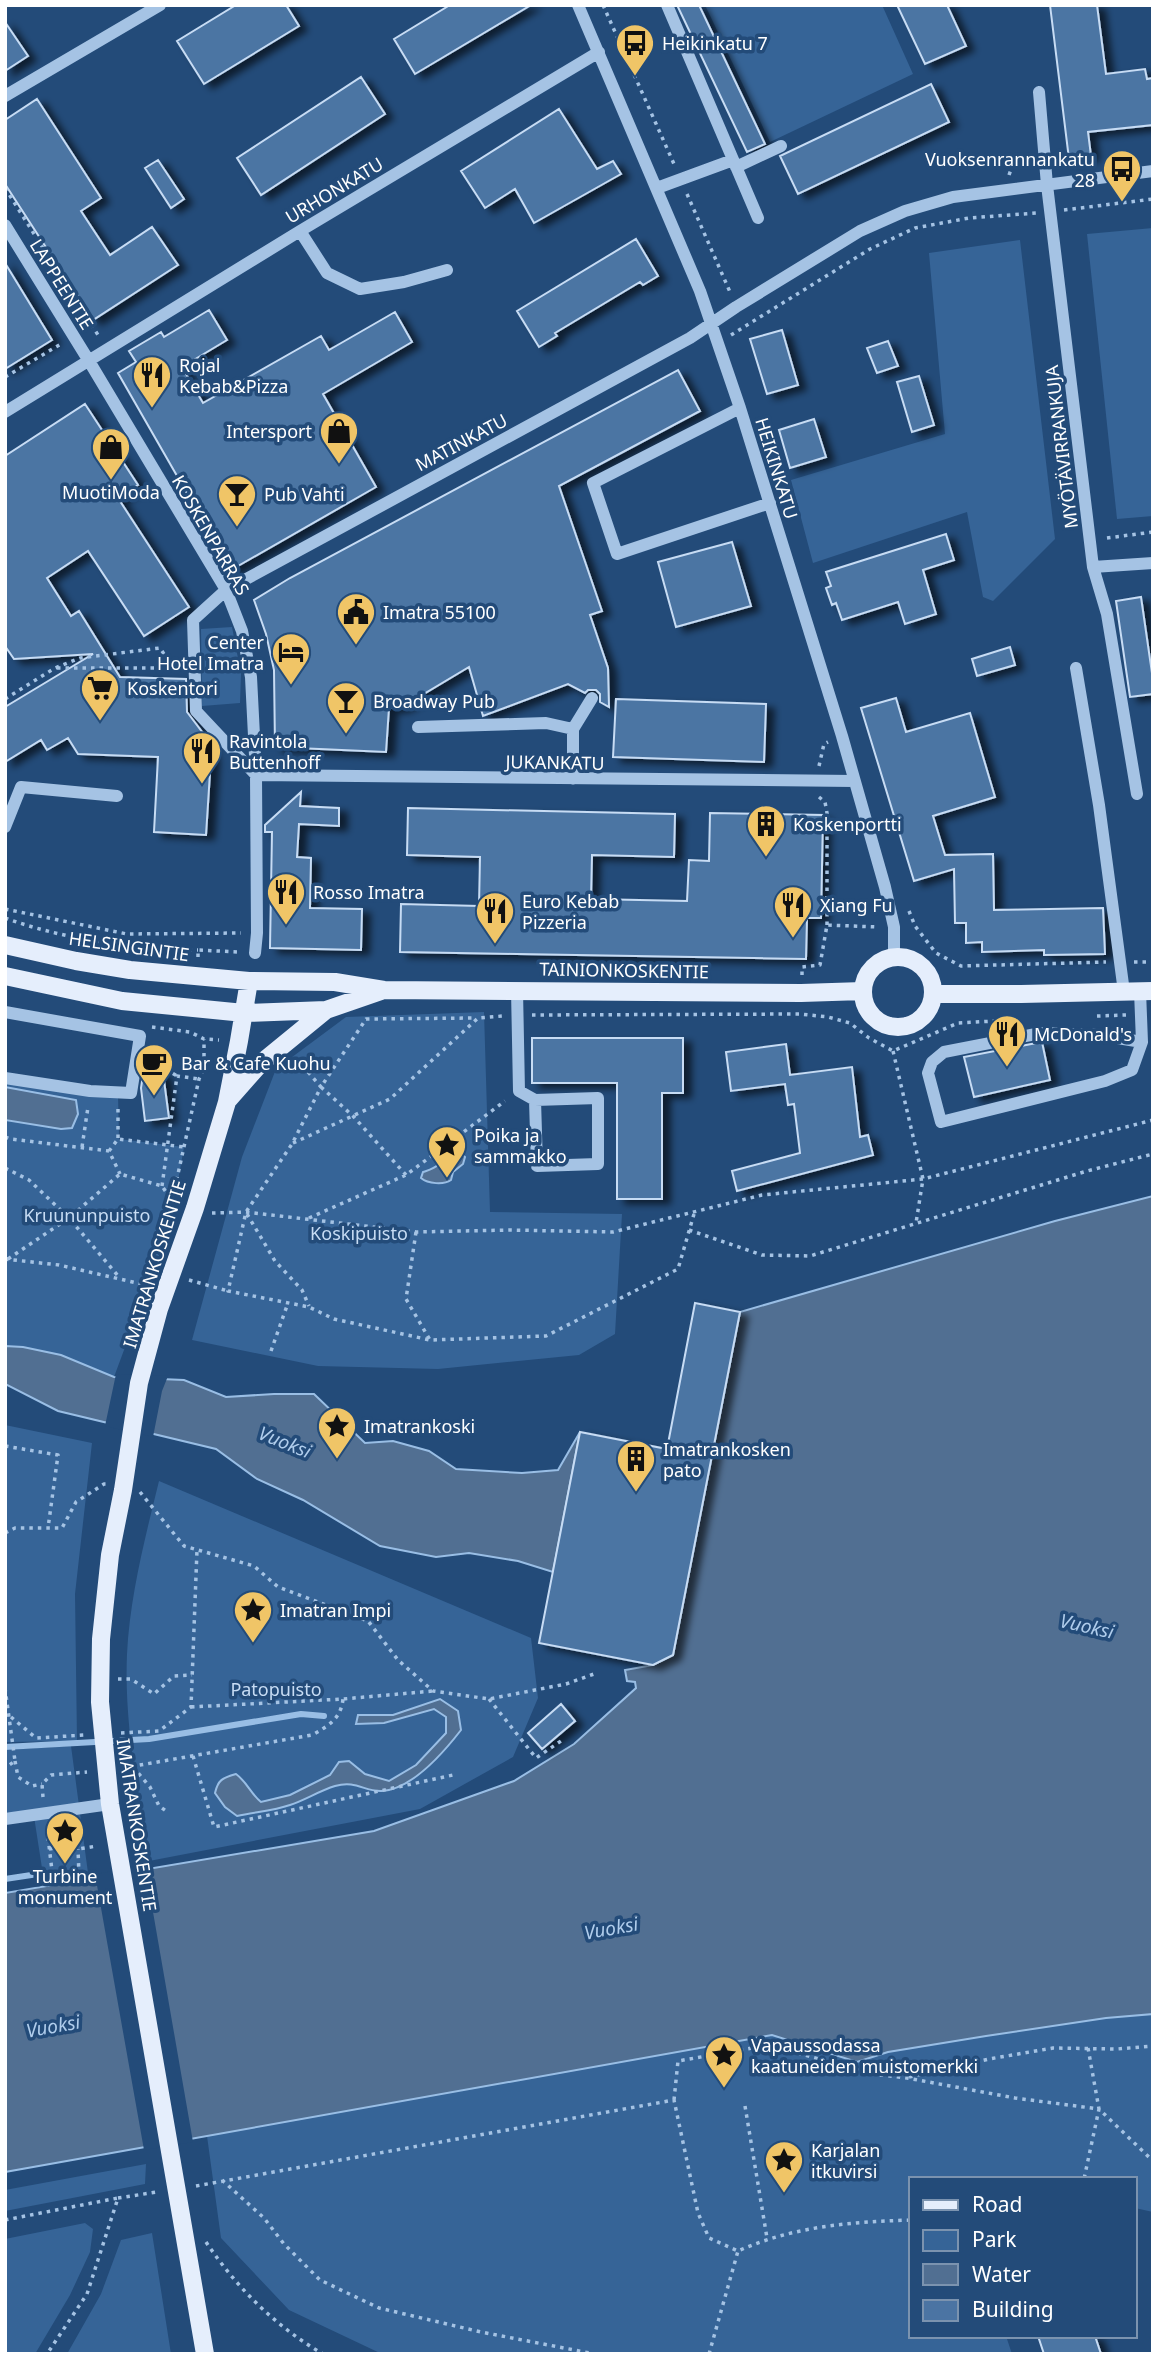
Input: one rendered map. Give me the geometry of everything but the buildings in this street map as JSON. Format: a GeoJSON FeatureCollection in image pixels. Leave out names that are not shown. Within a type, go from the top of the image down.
{"type":"FeatureCollection","features":[{"type":"Feature","properties":{"kind":"main road","name":"HELSINGINTIE"},"geometry":{"type":"LineString","coordinates":[[5,945],[130,970],[248,981]]}},
{"type":"Feature","properties":{"kind":"main road"},"geometry":{"type":"LineString","coordinates":[[894,957],[906,957],[918,962],[927,971],[932,982],[934,994],[930,1007],[922,1018],[911,1025],[897,1027],[884,1024],[873,1016],[865,1004],[863,991],[872,968],[894,957]]}},
{"type":"Feature","properties":{"kind":"main road"},"geometry":{"type":"LineString","coordinates":[[5,976],[122,1001],[244,1013]]}},
{"type":"Feature","properties":{"kind":"main road","name":"TAINIONKOSKENTIE"},"geometry":{"type":"LineString","coordinates":[[248,981],[335,982],[384,989],[801,993],[863,991]]}},
{"type":"Feature","properties":{"kind":"main road","name":"IMATRANKOSKENTIE"},"geometry":{"type":"LineString","coordinates":[[205,2354],[104,1763],[100,1702],[101,1639],[108,1567],[131,1490],[139,1383],[162,1300],[195,1208],[226,1102],[248,981]]}},
{"type":"Feature","properties":{"kind":"main road","name":"TAINIONKOSKENTIE"},"geometry":{"type":"LineString","coordinates":[[244,1013],[326,1010],[384,989]]}},
{"type":"Feature","properties":{"kind":"main road"},"geometry":{"type":"LineString","coordinates":[[934,994],[1139,991]]}},
{"type":"Feature","properties":{"kind":"main road","name":"IMATRANKOSKENTIE"},"geometry":{"type":"LineString","coordinates":[[226,1102],[260,1064],[326,1010]]}},
{"type":"Feature","properties":{"kind":"street"},"geometry":{"type":"LineString","coordinates":[[5,96],[160,5]]}},
{"type":"Feature","properties":{"kind":"street","name":"HEIKINKATU"},"geometry":{"type":"LineString","coordinates":[[578,5],[700,291],[740,408],[842,736],[885,887],[894,927],[894,957]]}},
{"type":"Feature","properties":{"kind":"street"},"geometry":{"type":"LineString","coordinates":[[667,5],[758,218]]}},
{"type":"Feature","properties":{"kind":"street","name":"URHONKATU"},"geometry":{"type":"LineString","coordinates":[[5,412],[599,51]]}},
{"type":"Feature","properties":{"kind":"street","name":"MYÖTÄVIRRANKUJA"},"geometry":{"type":"LineString","coordinates":[[1039,92],[1047,185],[1093,567],[1107,614],[1138,794]]}},
{"type":"Feature","properties":{"kind":"street"},"geometry":{"type":"LineString","coordinates":[[657,188],[735,164],[781,146]]}},
{"type":"Feature","properties":{"kind":"street","name":"MATINKATU"},"geometry":{"type":"LineString","coordinates":[[256,775],[196,710],[193,620],[226,590],[712,325],[736,307],[860,231],[905,211],[953,197],[1153,171]]}},
{"type":"Feature","properties":{"kind":"street","name":"LAPPEENTIE"},"geometry":{"type":"LineString","coordinates":[[5,225],[89,361]]}},
{"type":"Feature","properties":{"kind":"street"},"geometry":{"type":"LineString","coordinates":[[300,231],[327,273],[360,289],[404,282],[447,270]]}},
{"type":"Feature","properties":{"kind":"street","name":"KOSKENPARRAS"},"geometry":{"type":"LineString","coordinates":[[89,361],[226,590],[242,631],[251,677],[256,775],[255,953]]}},
{"type":"Feature","properties":{"kind":"street"},"geometry":{"type":"LineString","coordinates":[[740,408],[593,483],[617,554],[770,503]]}},
{"type":"Feature","properties":{"kind":"street"},"geometry":{"type":"LineString","coordinates":[[1093,567],[1153,563]]}},
{"type":"Feature","properties":{"kind":"street"},"geometry":{"type":"LineString","coordinates":[[1076,668],[1100,804],[1121,962],[1139,991],[1142,1042],[1132,1070],[1105,1081],[941,1122],[928,1073],[932,1062],[944,1052],[1041,1033],[1099,1035],[1142,1042]]}},
{"type":"Feature","properties":{"kind":"street"},"geometry":{"type":"LineString","coordinates":[[573,779],[573,729],[592,698]]}},
{"type":"Feature","properties":{"kind":"street"},"geometry":{"type":"LineString","coordinates":[[418,727],[546,723],[573,729]]}},
{"type":"Feature","properties":{"kind":"street","name":"JUKANKATU"},"geometry":{"type":"LineString","coordinates":[[256,775],[854,781]]}},
{"type":"Feature","properties":{"kind":"street"},"geometry":{"type":"LineString","coordinates":[[5,827],[21,787],[117,796]]}},
{"type":"Feature","properties":{"kind":"street"},"geometry":{"type":"LineString","coordinates":[[517,990],[519,1091],[535,1100],[598,1098],[598,1164],[537,1166],[535,1100]]}},
{"type":"Feature","properties":{"kind":"street"},"geometry":{"type":"LineString","coordinates":[[5,1012],[140,1036],[131,1093],[90,1091],[5,1078]]}},
{"type":"Feature","properties":{"kind":"street"},"geometry":{"type":"LineString","coordinates":[[5,1819],[110,1804]]}},
{"type":"Feature","properties":{"kind":"path"},"geometry":{"type":"LineString","coordinates":[[5,188],[107,349]]}},
{"type":"Feature","properties":{"kind":"path"},"geometry":{"type":"LineString","coordinates":[[731,335],[870,249],[915,228],[969,218],[1153,200]]}},
{"type":"Feature","properties":{"kind":"path"},"geometry":{"type":"LineString","coordinates":[[5,377],[60,344]]}},
{"type":"Feature","properties":{"kind":"path"},"geometry":{"type":"LineString","coordinates":[[1090,540],[1153,532]]}},
{"type":"Feature","properties":{"kind":"path"},"geometry":{"type":"LineString","coordinates":[[5,699],[55,668],[80,658],[160,648],[173,668]]}},
{"type":"Feature","properties":{"kind":"path"},"geometry":{"type":"LineString","coordinates":[[55,668],[194,667]]}},
{"type":"Feature","properties":{"kind":"path"},"geometry":{"type":"LineString","coordinates":[[800,1014],[802,967],[820,965],[827,925],[828,813],[825,802],[816,794],[816,782],[824,744],[842,736]]}},
{"type":"Feature","properties":{"kind":"path"},"geometry":{"type":"LineString","coordinates":[[906,903],[915,926],[936,953],[961,966],[1153,962]]}},
{"type":"Feature","properties":{"kind":"path"},"geometry":{"type":"LineString","coordinates":[[5,909],[127,934],[257,933]]}},
{"type":"Feature","properties":{"kind":"path"},"geometry":{"type":"LineString","coordinates":[[5,918],[35,929],[145,949],[198,950]]}},
{"type":"Feature","properties":{"kind":"path"},"geometry":{"type":"LineString","coordinates":[[827,925],[915,926]]}},
{"type":"Feature","properties":{"kind":"path"},"geometry":{"type":"LineString","coordinates":[[1095,962],[1097,1016],[1141,1014]]}},
{"type":"Feature","properties":{"kind":"path"},"geometry":{"type":"LineString","coordinates":[[228,1291],[246,1212],[292,1144],[321,1087],[366,1019],[518,1015],[800,1014],[850,1023],[869,1038],[893,1051],[923,1179],[916,1224]]}},
{"type":"Feature","properties":{"kind":"path"},"geometry":{"type":"LineString","coordinates":[[292,1144],[390,1099],[478,1018]]}},
{"type":"Feature","properties":{"kind":"path"},"geometry":{"type":"LineString","coordinates":[[893,1051],[958,1023],[1013,1020]]}},
{"type":"Feature","properties":{"kind":"path"},"geometry":{"type":"LineString","coordinates":[[190,1032],[204,1039],[239,1041]]}},
{"type":"Feature","properties":{"kind":"path"},"geometry":{"type":"LineString","coordinates":[[154,1261],[172,1201],[199,1079],[204,1068],[204,1039]]}},
{"type":"Feature","properties":{"kind":"path"},"geometry":{"type":"LineString","coordinates":[[284,1043],[321,1087],[352,1116],[406,1175]]}},
{"type":"Feature","properties":{"kind":"path"},"geometry":{"type":"LineString","coordinates":[[135,1065],[164,1068],[177,1076],[199,1079]]}},
{"type":"Feature","properties":{"kind":"path"},"geometry":{"type":"LineString","coordinates":[[162,1186],[177,1076]]}},
{"type":"Feature","properties":{"kind":"path"},"geometry":{"type":"LineString","coordinates":[[82,1146],[90,1091]]}},
{"type":"Feature","properties":{"kind":"path"},"geometry":{"type":"LineString","coordinates":[[307,1219],[406,1175],[519,1091]]}},
{"type":"Feature","properties":{"kind":"path"},"geometry":{"type":"LineString","coordinates":[[109,1152],[118,1139],[118,1094]]}},
{"type":"Feature","properties":{"kind":"path"},"geometry":{"type":"LineString","coordinates":[[212,1213],[246,1212],[416,1232],[612,1232],[694,1214],[762,1195],[923,1179],[1153,1120]]}},
{"type":"Feature","properties":{"kind":"path"},"geometry":{"type":"LineString","coordinates":[[5,1137],[109,1152]]}},
{"type":"Feature","properties":{"kind":"path"},"geometry":{"type":"LineString","coordinates":[[118,1139],[184,1147]]}},
{"type":"Feature","properties":{"kind":"path"},"geometry":{"type":"LineString","coordinates":[[109,1152],[120,1174],[162,1186],[172,1201]]}},
{"type":"Feature","properties":{"kind":"path"},"geometry":{"type":"LineString","coordinates":[[689,1230],[762,1255],[810,1256],[1087,1171],[1153,1154]]}},
{"type":"Feature","properties":{"kind":"path"},"geometry":{"type":"LineString","coordinates":[[5,1168],[29,1180],[69,1218],[121,1279]]}},
{"type":"Feature","properties":{"kind":"path"},"geometry":{"type":"LineString","coordinates":[[7,1259],[69,1218],[120,1174]]}},
{"type":"Feature","properties":{"kind":"path"},"geometry":{"type":"LineString","coordinates":[[246,1212],[275,1261],[302,1290],[309,1307]]}},
{"type":"Feature","properties":{"kind":"path"},"geometry":{"type":"LineString","coordinates":[[187,1279],[228,1291],[309,1307],[334,1319],[430,1340],[546,1336],[678,1269],[694,1214]]}},
{"type":"Feature","properties":{"kind":"path"},"geometry":{"type":"LineString","coordinates":[[416,1232],[406,1299],[430,1340]]}},
{"type":"Feature","properties":{"kind":"path"},"geometry":{"type":"LineString","coordinates":[[7,1259],[59,1265],[147,1285],[162,1300]]}},
{"type":"Feature","properties":{"kind":"path"},"geometry":{"type":"LineString","coordinates":[[271,1351],[288,1303]]}},
{"type":"Feature","properties":{"kind":"path"},"geometry":{"type":"LineString","coordinates":[[5,1446],[58,1455],[48,1528]]}},
{"type":"Feature","properties":{"kind":"path"},"geometry":{"type":"LineString","coordinates":[[5,1533],[15,1528],[62,1528],[76,1502],[104,1484]]}},
{"type":"Feature","properties":{"kind":"path"},"geometry":{"type":"LineString","coordinates":[[131,1490],[184,1546],[254,1566],[278,1587],[368,1621],[398,1660],[433,1690]]}},
{"type":"Feature","properties":{"kind":"path"},"geometry":{"type":"LineString","coordinates":[[191,1707],[197,1550]]}},
{"type":"Feature","properties":{"kind":"path"},"geometry":{"type":"LineString","coordinates":[[117,1679],[131,1679],[154,1694],[174,1676],[192,1675]]}},
{"type":"Feature","properties":{"kind":"path"},"geometry":{"type":"LineString","coordinates":[[118,1733],[159,1731],[191,1707],[343,1699],[433,1690],[489,1699],[566,1684],[594,1675]]}},
{"type":"Feature","properties":{"kind":"path"},"geometry":{"type":"LineString","coordinates":[[5,1688],[18,1777],[33,1786],[42,1784]]}},
{"type":"Feature","properties":{"kind":"path"},"geometry":{"type":"LineString","coordinates":[[104,1763],[133,1767],[312,1735],[330,1725],[342,1711],[343,1699]]}},
{"type":"Feature","properties":{"kind":"path"},"geometry":{"type":"LineString","coordinates":[[489,1699],[536,1758],[561,1741]]}},
{"type":"Feature","properties":{"kind":"path"},"geometry":{"type":"LineString","coordinates":[[11,1717],[36,1738],[91,1735]]}},
{"type":"Feature","properties":{"kind":"path"},"geometry":{"type":"LineString","coordinates":[[193,1756],[214,1826],[453,1775]]}},
{"type":"Feature","properties":{"kind":"path"},"geometry":{"type":"LineString","coordinates":[[5,1768],[15,1761]]}},
{"type":"Feature","properties":{"kind":"path"},"geometry":{"type":"LineString","coordinates":[[133,1767],[150,1787],[159,1806],[169,1813]]}},
{"type":"Feature","properties":{"kind":"path"},"geometry":{"type":"LineString","coordinates":[[78,1849],[79,1875],[52,1879],[49,1849],[73,1845],[78,1849],[99,1846]]}},
{"type":"Feature","properties":{"kind":"path"},"geometry":{"type":"LineString","coordinates":[[909,2220],[843,2223],[767,2238],[738,2251],[709,2238],[698,2213],[674,2100],[678,2061],[769,2045],[872,2074],[1099,2109],[1153,2161]]}},
{"type":"Feature","properties":{"kind":"path"},"geometry":{"type":"LineString","coordinates":[[907,2078],[1053,2048],[1117,2049],[1153,2046]]}},
{"type":"Feature","properties":{"kind":"path"},"geometry":{"type":"LineString","coordinates":[[1084,2177],[1099,2109],[1088,2048]]}},
{"type":"Feature","properties":{"kind":"path"},"geometry":{"type":"LineString","coordinates":[[193,2186],[674,2100]]}},
{"type":"Feature","properties":{"kind":"path"},"geometry":{"type":"LineString","coordinates":[[745,2106],[767,2238]]}},
{"type":"Feature","properties":{"kind":"path"},"geometry":{"type":"LineString","coordinates":[[222,2180],[264,2218],[284,2244],[320,2280],[379,2308],[481,2332],[595,2354]]}},
{"type":"Feature","properties":{"kind":"path"},"geometry":{"type":"LineString","coordinates":[[5,2220],[158,2192]]}},
{"type":"Feature","properties":{"kind":"path"},"geometry":{"type":"LineString","coordinates":[[47,2354],[87,2294],[118,2199]]}},
{"type":"Feature","properties":{"kind":"path"},"geometry":{"type":"LineString","coordinates":[[201,2234],[221,2265],[260,2307],[321,2354]]}},
{"type":"Feature","properties":{"kind":"path"},"geometry":{"type":"LineString","coordinates":[[709,2354],[738,2251]]}},
{"type":"Feature","properties":{"kind":"green space"},"geometry":{"type":"Polygon","coordinates":[[[705,5],[882,5],[913,74],[770,142],[705,5]]]}},
{"type":"Feature","properties":{"kind":"green space"},"geometry":{"type":"Polygon","coordinates":[[[1153,228],[1153,516],[1117,519],[1087,234],[1153,228]]]}},
{"type":"Feature","properties":{"kind":"green space"},"geometry":{"type":"Polygon","coordinates":[[[1020,240],[1055,539],[993,601],[983,597],[967,512],[813,563],[791,480],[945,434],[929,253],[1020,240]]]}},
{"type":"Feature","properties":{"kind":"green space"},"geometry":{"type":"Polygon","coordinates":[[[232,627],[241,674],[240,703],[202,706],[201,629],[232,627]]]}},
{"type":"Feature","properties":{"kind":"green space","name":"Koskipuisto"},"geometry":{"type":"Polygon","coordinates":[[[484,1012],[490,1212],[622,1214],[615,1334],[579,1355],[438,1369],[318,1366],[192,1340],[242,1157],[276,1069],[346,1017],[484,1012]]]}},
{"type":"Feature","properties":{"kind":"green space","name":"Kruununpuisto"},"geometry":{"type":"Polygon","coordinates":[[[5,1078],[118,1094],[119,1139],[184,1147],[170,1226],[114,1377],[48,1352],[5,1346],[5,1078]]]}},
{"type":"Feature","properties":{"kind":"green space"},"geometry":{"type":"Polygon","coordinates":[[[5,1425],[92,1443],[75,1594],[77,1741],[5,1742],[5,1425]]]}},
{"type":"Feature","properties":{"kind":"green space","name":"Patopuisto"},"geometry":{"type":"Polygon","coordinates":[[[159,1481],[531,1638],[538,1698],[513,1757],[420,1809],[149,1861],[130,1732],[127,1654],[135,1589],[159,1481]]]}},
{"type":"Feature","properties":{"kind":"green space"},"geometry":{"type":"Polygon","coordinates":[[[71,1746],[88,1873],[44,1881],[33,1810],[5,1813],[5,1750],[71,1746]]]}},
{"type":"Feature","properties":{"kind":"green space"},"geometry":{"type":"Polygon","coordinates":[[[1153,2014],[1153,2212],[1137,2208],[1137,2177],[909,2177],[909,2338],[1007,2338],[1012,2354],[382,2354],[289,2310],[221,2238],[207,2136],[772,2035],[857,2062],[888,2052],[1106,2018],[1153,2014]]]}},
{"type":"Feature","properties":{"kind":"green space"},"geometry":{"type":"Polygon","coordinates":[[[146,2164],[145,2184],[5,2211],[5,2190],[146,2164]]]}},
{"type":"Feature","properties":{"kind":"green space"},"geometry":{"type":"Polygon","coordinates":[[[85,2223],[93,2229],[90,2252],[70,2295],[35,2354],[5,2354],[5,2239],[85,2223]]]}},
{"type":"Feature","properties":{"kind":"green space"},"geometry":{"type":"Polygon","coordinates":[[[152,2233],[171,2354],[67,2354],[101,2294],[121,2240],[152,2233]]]}},
{"type":"Feature","properties":{"kind":"water"},"geometry":{"type":"Polygon","coordinates":[[[5,1087],[76,1100],[78,1114],[72,1128],[61,1129],[5,1120],[5,1087]]]}},
{"type":"Feature","properties":{"kind":"water"},"geometry":{"type":"Polygon","coordinates":[[[456,1148],[465,1157],[463,1164],[453,1172],[451,1180],[436,1183],[421,1178],[423,1172],[435,1167],[456,1148]]]}},
{"type":"Feature","properties":{"kind":"water","name":"Vuoksi"},"geometry":{"type":"Polygon","coordinates":[[[1153,1196],[1153,2014],[1106,2018],[986,2036],[888,2052],[857,2062],[772,2035],[5,2172],[5,1893],[374,1831],[514,1781],[574,1744],[636,1688],[635,1682],[627,1681],[625,1670],[653,1665],[673,1655],[740,1312],[1055,1221],[1153,1196]]]}},
{"type":"Feature","properties":{"kind":"water","name":"Imatrankoski"},"geometry":{"type":"Polygon","coordinates":[[[5,1346],[61,1355],[114,1377],[184,1380],[226,1397],[314,1394],[365,1443],[393,1441],[429,1451],[456,1469],[522,1473],[558,1470],[580,1432],[553,1572],[518,1561],[469,1553],[436,1557],[380,1546],[303,1500],[257,1479],[216,1449],[58,1411],[5,1384],[5,1346]]]}},
{"type":"Feature","properties":{"kind":"water"},"geometry":{"type":"Polygon","coordinates":[[[440,1699],[458,1711],[461,1730],[446,1749],[405,1784],[382,1791],[343,1785],[284,1807],[237,1816],[225,1807],[215,1793],[221,1780],[236,1774],[261,1802],[290,1795],[330,1775],[339,1762],[349,1761],[365,1774],[389,1781],[416,1765],[446,1733],[446,1717],[434,1709],[384,1723],[356,1724],[358,1715],[393,1715],[440,1699]]]}},
{"type":"Feature","properties":{"kind":"pier"},"geometry":{"type":"Polygon","coordinates":[[[116,1374],[168,1376],[162,1391],[153,1437],[105,1426],[116,1374]]]}},
{"type":"Feature","properties":{"kind":"pier"},"geometry":{"type":"Polygon","coordinates":[[[145,1866],[193,2142],[144,2150],[95,1874],[145,1866]]]}},
{"type":"Feature","properties":{"kind":"waterway"},"geometry":{"type":"LineString","coordinates":[[5,1747],[149,1739],[301,1714],[324,1716]]}},
{"type":"Feature","properties":{"kind":"waterway"},"geometry":{"type":"LineString","coordinates":[[5,1879],[38,1874]]}},
{"type":"Feature","properties":{"kind":"place","name":"Heikinkatu 7"},"geometry":{"type":"Point","coordinates":[635,77]}},
{"type":"Feature","properties":{"kind":"place","name":"Vuoksenrannankatu 28"},"geometry":{"type":"Point","coordinates":[1122,203]}},
{"type":"Feature","properties":{"kind":"place","name":"Rojal Kebab&Pizza"},"geometry":{"type":"Point","coordinates":[152,409]}},
{"type":"Feature","properties":{"kind":"place","name":"Intersport"},"geometry":{"type":"Point","coordinates":[339,465]}},
{"type":"Feature","properties":{"kind":"place","name":"MuotiModa"},"geometry":{"type":"Point","coordinates":[111,481]}},
{"type":"Feature","properties":{"kind":"place","name":"Pub Vahti"},"geometry":{"type":"Point","coordinates":[237,528]}},
{"type":"Feature","properties":{"kind":"place","name":"Imatra 55100"},"geometry":{"type":"Point","coordinates":[356,646]}},
{"type":"Feature","properties":{"kind":"place","name":"Center Hotel Imatra"},"geometry":{"type":"Point","coordinates":[291,686]}},
{"type":"Feature","properties":{"kind":"place","name":"Koskentori"},"geometry":{"type":"Point","coordinates":[100,722]}},
{"type":"Feature","properties":{"kind":"place","name":"Broadway Pub"},"geometry":{"type":"Point","coordinates":[346,735]}},
{"type":"Feature","properties":{"kind":"place","name":"Ravintola Buttenhoff"},"geometry":{"type":"Point","coordinates":[202,785]}},
{"type":"Feature","properties":{"kind":"place","name":"Koskenportti"},"geometry":{"type":"Point","coordinates":[766,858]}},
{"type":"Feature","properties":{"kind":"place","name":"Rosso Imatra"},"geometry":{"type":"Point","coordinates":[286,926]}},
{"type":"Feature","properties":{"kind":"place","name":"Xiang Fu"},"geometry":{"type":"Point","coordinates":[793,939]}},
{"type":"Feature","properties":{"kind":"place","name":"Euro Kebab Pizzeria"},"geometry":{"type":"Point","coordinates":[495,945]}},
{"type":"Feature","properties":{"kind":"place","name":"McDonald's"},"geometry":{"type":"Point","coordinates":[1007,1068]}},
{"type":"Feature","properties":{"kind":"place","name":"Bar & Cafe Kuohu"},"geometry":{"type":"Point","coordinates":[154,1097]}},
{"type":"Feature","properties":{"kind":"place","name":"Poika ja sammakko"},"geometry":{"type":"Point","coordinates":[447,1179]}},
{"type":"Feature","properties":{"kind":"place","name":"Imatrankoski"},"geometry":{"type":"Point","coordinates":[337,1460]}},
{"type":"Feature","properties":{"kind":"place","name":"Imatrankosken pato"},"geometry":{"type":"Point","coordinates":[636,1493]}},
{"type":"Feature","properties":{"kind":"place","name":"Imatran Impi"},"geometry":{"type":"Point","coordinates":[253,1644]}},
{"type":"Feature","properties":{"kind":"place","name":"Turbine monument"},"geometry":{"type":"Point","coordinates":[65,1865]}},
{"type":"Feature","properties":{"kind":"place","name":"Vapaussodassa kaatuneiden muistomerkki"},"geometry":{"type":"Point","coordinates":[724,2089]}},
{"type":"Feature","properties":{"kind":"place","name":"Karjalan itkuvirsi"},"geometry":{"type":"Point","coordinates":[784,2194]}}]}
